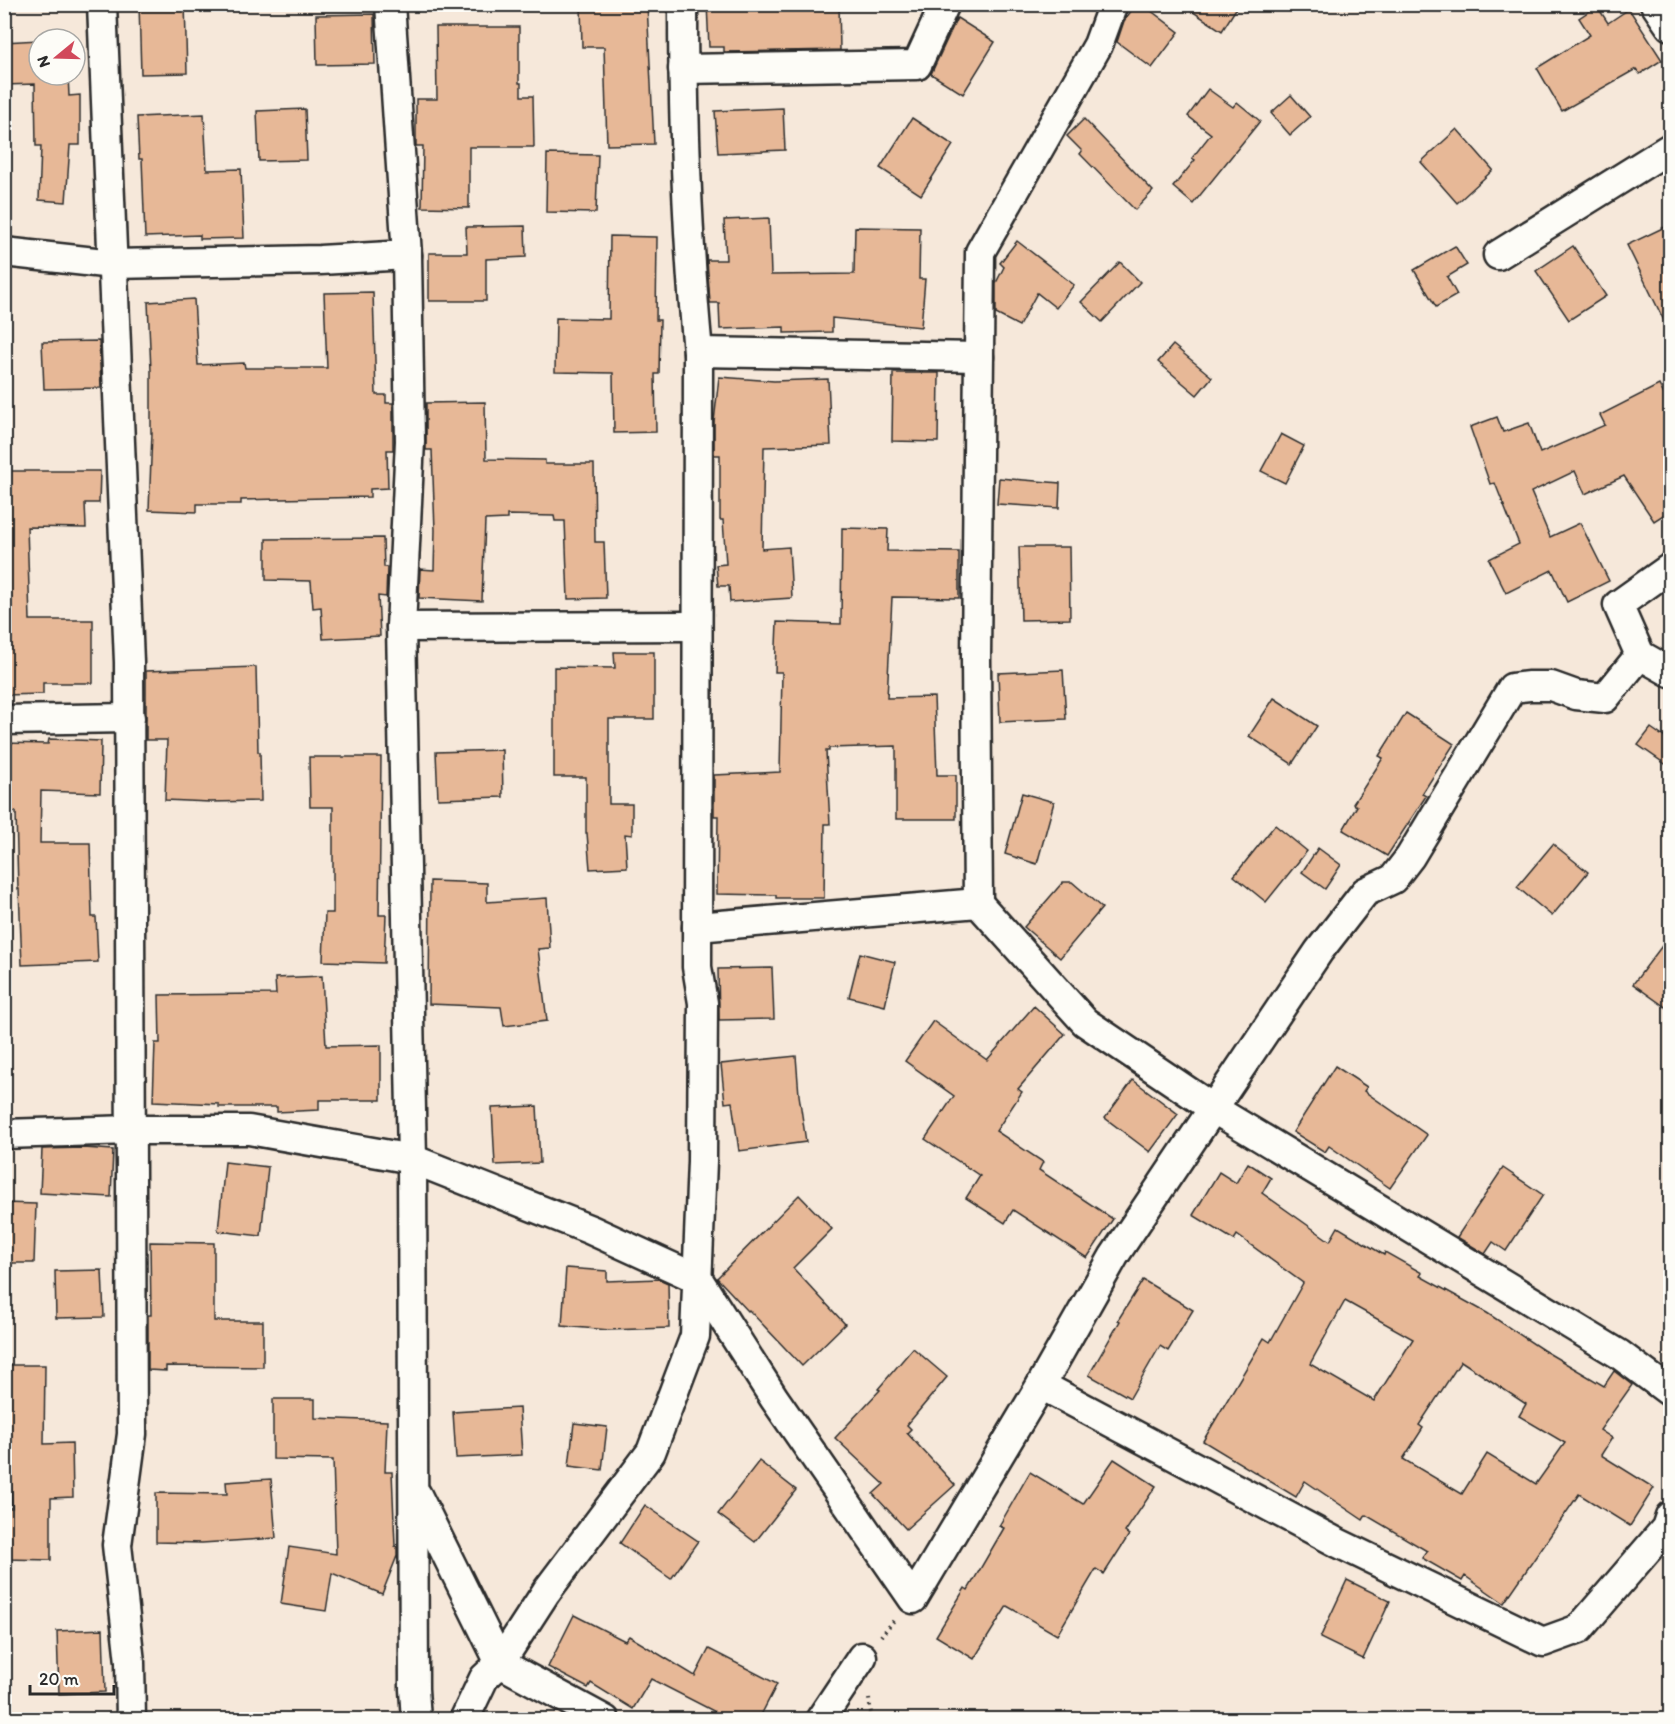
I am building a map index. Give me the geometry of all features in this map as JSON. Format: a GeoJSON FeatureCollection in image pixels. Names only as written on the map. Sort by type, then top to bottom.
{"type":"FeatureCollection","features":[{"type":"Feature","properties":{"kind":"street"},"geometry":{"type":"LineString","coordinates":[[102,4],[129,662],[132,1434],[117,1545],[130,1662],[131,1719]]}},
{"type":"Feature","properties":{"kind":"street"},"geometry":{"type":"LineString","coordinates":[[390,4],[407,255],[410,441],[400,627],[412,1159],[416,1719]]}},
{"type":"Feature","properties":{"kind":"street"},"geometry":{"type":"LineString","coordinates":[[464,1719],[484,1677],[500,1663],[546,1592],[651,1452],[695,1336],[702,1161],[703,1003],[696,967],[698,351],[692,285],[684,119],[683,4]]}},
{"type":"Feature","properties":{"kind":"street"},"geometry":{"type":"LineString","coordinates":[[683,69],[917,65],[945,4]]}},
{"type":"Feature","properties":{"kind":"street"},"geometry":{"type":"LineString","coordinates":[[1113,4],[1098,45],[980,252],[976,658],[978,903],[1085,1022],[1214,1108],[1619,1354],[1671,1392]]}},
{"type":"Feature","properties":{"kind":"street"},"geometry":{"type":"LineString","coordinates":[[1654,4],[1671,26]]}},
{"type":"Feature","properties":{"kind":"street"},"geometry":{"type":"LineString","coordinates":[[1498,255],[1671,148]]}},
{"type":"Feature","properties":{"kind":"street"},"geometry":{"type":"LineString","coordinates":[[4,252],[113,264],[320,260],[407,255]]}},
{"type":"Feature","properties":{"kind":"street"},"geometry":{"type":"LineString","coordinates":[[698,351],[979,357]]}},
{"type":"Feature","properties":{"kind":"street"},"geometry":{"type":"LineString","coordinates":[[1671,568],[1618,605],[1640,655],[1671,672]]}},
{"type":"Feature","properties":{"kind":"street"},"geometry":{"type":"LineString","coordinates":[[400,627],[697,626]]}},
{"type":"Feature","properties":{"kind":"street"},"geometry":{"type":"LineString","coordinates":[[4,1134],[131,1130],[249,1130],[412,1159],[591,1230],[698,1279],[774,1398],[913,1599],[1041,1385],[1114,1256],[1319,951],[1365,892],[1393,879],[1410,857],[1512,688],[1551,686],[1576,695],[1605,698],[1640,655]]}},
{"type":"Feature","properties":{"kind":"street"},"geometry":{"type":"LineString","coordinates":[[4,720],[129,718]]}},
{"type":"Feature","properties":{"kind":"street"},"geometry":{"type":"LineString","coordinates":[[697,927],[978,903]]}},
{"type":"Feature","properties":{"kind":"street"},"geometry":{"type":"LineString","coordinates":[[1041,1385],[1338,1543],[1543,1642],[1579,1629],[1666,1528],[1671,1516]]}},
{"type":"Feature","properties":{"kind":"street"},"geometry":{"type":"LineString","coordinates":[[414,1489],[500,1663],[605,1719]]}},
{"type":"Feature","properties":{"kind":"street"},"geometry":{"type":"LineString","coordinates":[[820,1719],[862,1657]]}},
{"type":"Feature","properties":{"kind":"building"},"geometry":{"type":"Polygon","coordinates":[[[139,4],[185,4],[187,73],[141,74],[139,4]]]}},
{"type":"Feature","properties":{"kind":"building"},"geometry":{"type":"Polygon","coordinates":[[[581,4],[647,4],[654,144],[607,145],[604,47],[582,47],[581,4]]]}},
{"type":"Feature","properties":{"kind":"building"},"geometry":{"type":"Polygon","coordinates":[[[707,4],[839,4],[840,50],[724,52],[724,47],[709,47],[707,4]]]}},
{"type":"Feature","properties":{"kind":"building"},"geometry":{"type":"Polygon","coordinates":[[[1136,4],[1142,4],[1179,32],[1152,68],[1117,42],[1124,21],[1136,4]]]}},
{"type":"Feature","properties":{"kind":"building"},"geometry":{"type":"Polygon","coordinates":[[[1181,4],[1239,4],[1222,31],[1181,4]]]}},
{"type":"Feature","properties":{"kind":"building"},"geometry":{"type":"Polygon","coordinates":[[[1597,6],[1608,23],[1629,9],[1662,60],[1640,74],[1636,69],[1562,111],[1537,68],[1590,35],[1579,18],[1597,6]]]}},
{"type":"Feature","properties":{"kind":"building"},"geometry":{"type":"Polygon","coordinates":[[[374,14],[375,64],[317,65],[316,15],[374,14]]]}},
{"type":"Feature","properties":{"kind":"building"},"geometry":{"type":"Polygon","coordinates":[[[957,18],[995,42],[963,94],[931,74],[957,18]]]}},
{"type":"Feature","properties":{"kind":"building"},"geometry":{"type":"Polygon","coordinates":[[[436,27],[519,27],[521,96],[533,96],[534,147],[469,147],[469,208],[422,207],[423,146],[416,146],[416,99],[437,99],[436,27]]]}},
{"type":"Feature","properties":{"kind":"building"},"geometry":{"type":"Polygon","coordinates":[[[27,41],[27,84],[4,85],[4,42],[27,41]]]}},
{"type":"Feature","properties":{"kind":"building"},"geometry":{"type":"Polygon","coordinates":[[[35,87],[69,87],[69,96],[80,95],[80,145],[70,145],[66,202],[39,200],[41,146],[36,146],[35,87]]]}},
{"type":"Feature","properties":{"kind":"building"},"geometry":{"type":"Polygon","coordinates":[[[1208,89],[1233,107],[1237,102],[1260,121],[1193,204],[1173,187],[1195,160],[1192,158],[1211,134],[1188,116],[1208,89]]]}},
{"type":"Feature","properties":{"kind":"building"},"geometry":{"type":"Polygon","coordinates":[[[1291,95],[1310,117],[1290,135],[1271,113],[1291,95]]]}},
{"type":"Feature","properties":{"kind":"building"},"geometry":{"type":"Polygon","coordinates":[[[783,108],[785,150],[718,153],[715,111],[783,108]]]}},
{"type":"Feature","properties":{"kind":"building"},"geometry":{"type":"Polygon","coordinates":[[[305,109],[307,160],[259,161],[257,111],[305,109]]]}},
{"type":"Feature","properties":{"kind":"building"},"geometry":{"type":"Polygon","coordinates":[[[204,114],[207,170],[241,169],[244,238],[200,239],[200,235],[145,237],[142,159],[139,159],[137,117],[204,114]]]}},
{"type":"Feature","properties":{"kind":"building"},"geometry":{"type":"Polygon","coordinates":[[[912,118],[953,145],[921,195],[880,168],[912,118]]]}},
{"type":"Feature","properties":{"kind":"building"},"geometry":{"type":"Polygon","coordinates":[[[1084,119],[1153,191],[1135,210],[1080,154],[1082,151],[1067,136],[1084,119]]]}},
{"type":"Feature","properties":{"kind":"building"},"geometry":{"type":"Polygon","coordinates":[[[1457,129],[1493,170],[1457,203],[1421,162],[1457,129]]]}},
{"type":"Feature","properties":{"kind":"building"},"geometry":{"type":"Polygon","coordinates":[[[547,154],[598,155],[596,213],[546,212],[547,154]]]}},
{"type":"Feature","properties":{"kind":"building"},"geometry":{"type":"Polygon","coordinates":[[[769,218],[771,275],[854,274],[855,227],[920,228],[919,279],[925,279],[921,327],[832,318],[832,332],[784,333],[784,327],[720,329],[719,303],[710,303],[707,260],[726,260],[724,220],[769,218]]]}},
{"type":"Feature","properties":{"kind":"building"},"geometry":{"type":"Polygon","coordinates":[[[1671,224],[1671,335],[1627,245],[1671,224]]]}},
{"type":"Feature","properties":{"kind":"building"},"geometry":{"type":"Polygon","coordinates":[[[525,226],[526,257],[486,259],[486,301],[429,301],[429,253],[467,253],[466,227],[525,226]]]}},
{"type":"Feature","properties":{"kind":"building"},"geometry":{"type":"Polygon","coordinates":[[[610,236],[657,237],[656,320],[660,320],[659,374],[655,374],[656,432],[614,433],[613,373],[555,372],[556,318],[609,319],[610,236]]]}},
{"type":"Feature","properties":{"kind":"building"},"geometry":{"type":"Polygon","coordinates":[[[1017,241],[1074,285],[1056,308],[1037,293],[1019,326],[996,314],[996,283],[1004,267],[1000,263],[1017,241]]]}},
{"type":"Feature","properties":{"kind":"building"},"geometry":{"type":"Polygon","coordinates":[[[1455,246],[1467,265],[1447,277],[1457,295],[1436,307],[1414,270],[1455,246]]]}},
{"type":"Feature","properties":{"kind":"building"},"geometry":{"type":"Polygon","coordinates":[[[1573,246],[1606,296],[1569,320],[1536,271],[1573,246]]]}},
{"type":"Feature","properties":{"kind":"building"},"geometry":{"type":"Polygon","coordinates":[[[1120,262],[1140,282],[1102,322],[1081,302],[1120,262]]]}},
{"type":"Feature","properties":{"kind":"building"},"geometry":{"type":"Polygon","coordinates":[[[373,292],[376,395],[386,395],[386,403],[393,403],[393,450],[387,450],[388,488],[370,489],[370,497],[241,500],[241,504],[197,504],[197,512],[149,510],[152,433],[148,302],[194,299],[198,365],[244,363],[245,368],[327,368],[324,293],[373,292]]]}},
{"type":"Feature","properties":{"kind":"building"},"geometry":{"type":"Polygon","coordinates":[[[99,341],[101,388],[44,389],[42,342],[99,341]]]}},
{"type":"Feature","properties":{"kind":"building"},"geometry":{"type":"Polygon","coordinates":[[[1173,345],[1212,377],[1197,395],[1158,362],[1173,345]]]}},
{"type":"Feature","properties":{"kind":"building"},"geometry":{"type":"Polygon","coordinates":[[[893,373],[939,373],[938,442],[892,441],[893,373]]]}},
{"type":"Feature","properties":{"kind":"building"},"geometry":{"type":"Polygon","coordinates":[[[719,377],[774,381],[828,379],[831,445],[764,447],[762,549],[789,547],[792,598],[730,602],[729,586],[718,586],[716,565],[726,564],[723,520],[720,520],[720,455],[714,455],[714,422],[719,377]]]}},
{"type":"Feature","properties":{"kind":"building"},"geometry":{"type":"Polygon","coordinates":[[[1659,385],[1671,408],[1671,510],[1654,521],[1624,476],[1585,494],[1575,471],[1531,492],[1550,537],[1580,523],[1609,581],[1567,602],[1552,570],[1506,593],[1489,559],[1519,544],[1495,483],[1490,484],[1470,427],[1497,417],[1503,432],[1529,423],[1540,453],[1605,425],[1600,415],[1659,385]]]}},
{"type":"Feature","properties":{"kind":"building"},"geometry":{"type":"Polygon","coordinates":[[[485,402],[486,459],[545,460],[545,464],[594,464],[595,542],[604,542],[606,598],[568,599],[565,521],[555,521],[554,516],[507,515],[507,519],[485,520],[482,601],[419,598],[420,569],[434,570],[432,450],[426,450],[426,403],[485,402]]]}},
{"type":"Feature","properties":{"kind":"building"},"geometry":{"type":"Polygon","coordinates":[[[1281,434],[1304,446],[1285,483],[1261,471],[1281,434]]]}},
{"type":"Feature","properties":{"kind":"building"},"geometry":{"type":"Polygon","coordinates":[[[4,471],[100,471],[99,503],[85,503],[86,528],[27,527],[30,620],[93,620],[93,683],[43,683],[43,694],[4,695],[4,471]]]}},
{"type":"Feature","properties":{"kind":"building"},"geometry":{"type":"Polygon","coordinates":[[[999,478],[1060,483],[1059,508],[997,504],[999,478]]]}},
{"type":"Feature","properties":{"kind":"building"},"geometry":{"type":"Polygon","coordinates":[[[842,528],[888,529],[887,551],[959,552],[959,598],[892,597],[887,698],[934,697],[937,775],[956,775],[956,819],[896,819],[896,746],[829,748],[829,751],[826,751],[830,824],[825,824],[824,898],[717,894],[718,816],[714,816],[714,775],[780,772],[782,672],[775,672],[777,622],[841,624],[842,528]]]}},
{"type":"Feature","properties":{"kind":"building"},"geometry":{"type":"Polygon","coordinates":[[[383,538],[384,567],[387,567],[386,597],[378,596],[380,636],[323,639],[321,607],[313,608],[311,581],[266,580],[266,539],[383,538]]]}},
{"type":"Feature","properties":{"kind":"building"},"geometry":{"type":"Polygon","coordinates":[[[1019,547],[1069,547],[1070,619],[1021,620],[1019,547]]]}},
{"type":"Feature","properties":{"kind":"building"},"geometry":{"type":"Polygon","coordinates":[[[614,652],[654,652],[654,719],[609,719],[609,804],[632,804],[632,835],[625,834],[627,867],[590,869],[586,833],[586,777],[554,777],[554,667],[615,668],[614,652]]]}},
{"type":"Feature","properties":{"kind":"building"},"geometry":{"type":"Polygon","coordinates":[[[256,667],[261,801],[165,800],[167,740],[146,740],[146,671],[256,667]]]}},
{"type":"Feature","properties":{"kind":"building"},"geometry":{"type":"Polygon","coordinates":[[[1063,670],[1066,719],[1000,722],[998,673],[1063,670]]]}},
{"type":"Feature","properties":{"kind":"building"},"geometry":{"type":"Polygon","coordinates":[[[1274,698],[1317,726],[1292,764],[1249,736],[1274,698]]]}},
{"type":"Feature","properties":{"kind":"building"},"geometry":{"type":"Polygon","coordinates":[[[1406,713],[1454,744],[1422,794],[1426,796],[1387,856],[1343,830],[1357,806],[1353,804],[1383,758],[1379,756],[1406,713]]]}},
{"type":"Feature","properties":{"kind":"building"},"geometry":{"type":"Polygon","coordinates":[[[1651,728],[1671,742],[1671,768],[1638,745],[1651,728]]]}},
{"type":"Feature","properties":{"kind":"building"},"geometry":{"type":"Polygon","coordinates":[[[49,739],[101,741],[100,793],[41,791],[40,843],[90,843],[92,917],[96,917],[98,962],[22,965],[16,812],[4,811],[4,743],[48,744],[49,739]]]}},
{"type":"Feature","properties":{"kind":"building"},"geometry":{"type":"Polygon","coordinates":[[[502,750],[503,797],[438,799],[436,752],[502,750]]]}},
{"type":"Feature","properties":{"kind":"building"},"geometry":{"type":"Polygon","coordinates":[[[309,757],[381,757],[379,915],[386,915],[384,963],[323,961],[325,913],[333,913],[333,807],[310,807],[309,757]]]}},
{"type":"Feature","properties":{"kind":"building"},"geometry":{"type":"Polygon","coordinates":[[[1022,793],[1054,802],[1037,864],[1005,854],[1022,793]]]}},
{"type":"Feature","properties":{"kind":"building"},"geometry":{"type":"Polygon","coordinates":[[[1275,825],[1307,851],[1266,902],[1234,876],[1275,825]]]}},
{"type":"Feature","properties":{"kind":"building"},"geometry":{"type":"Polygon","coordinates":[[[1553,844],[1588,872],[1552,916],[1517,887],[1553,844]]]}},
{"type":"Feature","properties":{"kind":"building"},"geometry":{"type":"Polygon","coordinates":[[[1318,848],[1341,865],[1325,889],[1302,872],[1318,848]]]}},
{"type":"Feature","properties":{"kind":"building"},"geometry":{"type":"Polygon","coordinates":[[[430,881],[487,883],[487,902],[547,898],[550,948],[538,949],[547,1021],[504,1026],[501,1007],[429,1004],[430,881]]]}},
{"type":"Feature","properties":{"kind":"building"},"geometry":{"type":"Polygon","coordinates":[[[1063,882],[1072,882],[1102,908],[1060,958],[1024,927],[1063,882]]]}},
{"type":"Feature","properties":{"kind":"building"},"geometry":{"type":"Polygon","coordinates":[[[1671,934],[1671,1011],[1633,984],[1671,934]]]}},
{"type":"Feature","properties":{"kind":"building"},"geometry":{"type":"Polygon","coordinates":[[[860,953],[895,962],[885,1006],[849,997],[860,953]]]}},
{"type":"Feature","properties":{"kind":"building"},"geometry":{"type":"Polygon","coordinates":[[[772,968],[774,1019],[719,1020],[718,969],[772,968]]]}},
{"type":"Feature","properties":{"kind":"building"},"geometry":{"type":"Polygon","coordinates":[[[322,976],[326,1046],[381,1045],[381,1100],[319,1100],[319,1110],[277,1112],[277,1107],[219,1107],[219,1104],[153,1101],[155,1043],[160,1043],[159,995],[276,994],[275,978],[322,976]]]}},
{"type":"Feature","properties":{"kind":"building"},"geometry":{"type":"Polygon","coordinates":[[[1034,1006],[1065,1034],[1018,1089],[1022,1092],[996,1131],[1043,1162],[1039,1170],[1113,1219],[1087,1258],[1013,1210],[1005,1223],[966,1198],[980,1176],[925,1139],[954,1096],[905,1061],[933,1021],[987,1060],[1034,1006]]]}},
{"type":"Feature","properties":{"kind":"building"},"geometry":{"type":"Polygon","coordinates":[[[796,1056],[806,1142],[739,1151],[732,1102],[725,1103],[721,1064],[796,1056]]]}},
{"type":"Feature","properties":{"kind":"building"},"geometry":{"type":"Polygon","coordinates":[[[1335,1066],[1367,1087],[1364,1091],[1427,1135],[1390,1188],[1329,1146],[1325,1152],[1293,1132],[1335,1066]]]}},
{"type":"Feature","properties":{"kind":"building"},"geometry":{"type":"Polygon","coordinates":[[[1133,1080],[1178,1114],[1150,1152],[1105,1118],[1133,1080]]]}},
{"type":"Feature","properties":{"kind":"building"},"geometry":{"type":"Polygon","coordinates":[[[537,1106],[540,1163],[495,1165],[492,1108],[537,1106]]]}},
{"type":"Feature","properties":{"kind":"building"},"geometry":{"type":"Polygon","coordinates":[[[42,1149],[113,1150],[111,1197],[40,1193],[42,1149]]]}},
{"type":"Feature","properties":{"kind":"building"},"geometry":{"type":"Polygon","coordinates":[[[225,1162],[268,1167],[261,1236],[218,1231],[225,1162]]]}},
{"type":"Feature","properties":{"kind":"building"},"geometry":{"type":"Polygon","coordinates":[[[1248,1163],[1271,1178],[1262,1193],[1330,1241],[1338,1227],[1384,1255],[1385,1252],[1422,1273],[1420,1276],[1487,1313],[1604,1386],[1614,1371],[1632,1385],[1600,1430],[1612,1438],[1601,1455],[1654,1488],[1630,1526],[1579,1494],[1504,1603],[1465,1576],[1462,1581],[1422,1558],[1427,1551],[1366,1515],[1363,1520],[1305,1481],[1296,1497],[1203,1441],[1264,1338],[1270,1342],[1303,1283],[1237,1235],[1234,1240],[1193,1215],[1219,1172],[1236,1183],[1248,1163]],[[1345,1301],[1310,1364],[1374,1401],[1413,1339],[1345,1301]],[[1461,1361],[1419,1425],[1423,1428],[1403,1459],[1462,1494],[1487,1454],[1536,1484],[1565,1443],[1519,1416],[1526,1404],[1461,1361]]]}},
{"type":"Feature","properties":{"kind":"building"},"geometry":{"type":"Polygon","coordinates":[[[1503,1168],[1543,1195],[1506,1251],[1493,1242],[1485,1254],[1457,1237],[1503,1168]]]}},
{"type":"Feature","properties":{"kind":"building"},"geometry":{"type":"Polygon","coordinates":[[[799,1195],[832,1229],[793,1268],[845,1324],[802,1366],[717,1278],[799,1195]]]}},
{"type":"Feature","properties":{"kind":"building"},"geometry":{"type":"Polygon","coordinates":[[[4,1203],[36,1204],[34,1263],[4,1263],[4,1203]]]}},
{"type":"Feature","properties":{"kind":"building"},"geometry":{"type":"Polygon","coordinates":[[[150,1242],[214,1243],[214,1321],[263,1321],[263,1367],[166,1366],[166,1371],[148,1370],[148,1315],[151,1315],[150,1242]]]}},
{"type":"Feature","properties":{"kind":"building"},"geometry":{"type":"Polygon","coordinates":[[[566,1268],[607,1271],[607,1281],[659,1279],[668,1283],[669,1328],[609,1330],[562,1326],[566,1268]]]}},
{"type":"Feature","properties":{"kind":"building"},"geometry":{"type":"Polygon","coordinates":[[[102,1270],[104,1317],[56,1318],[55,1271],[102,1270]]]}},
{"type":"Feature","properties":{"kind":"building"},"geometry":{"type":"Polygon","coordinates":[[[1143,1280],[1193,1310],[1168,1351],[1160,1346],[1130,1398],[1089,1375],[1120,1321],[1118,1320],[1143,1280]]]}},
{"type":"Feature","properties":{"kind":"building"},"geometry":{"type":"Polygon","coordinates":[[[913,1348],[947,1377],[907,1425],[911,1429],[907,1433],[955,1485],[906,1529],[873,1494],[884,1484],[835,1438],[880,1390],[878,1389],[913,1348]]]}},
{"type":"Feature","properties":{"kind":"building"},"geometry":{"type":"Polygon","coordinates":[[[4,1365],[45,1365],[44,1444],[72,1443],[73,1497],[51,1498],[51,1560],[6,1559],[7,1508],[12,1508],[9,1423],[4,1423],[4,1365]]]}},
{"type":"Feature","properties":{"kind":"building"},"geometry":{"type":"Polygon","coordinates":[[[273,1399],[315,1399],[315,1418],[387,1421],[385,1472],[392,1472],[397,1556],[382,1594],[332,1573],[326,1611],[281,1604],[289,1547],[336,1554],[333,1460],[273,1459],[273,1399]]]}},
{"type":"Feature","properties":{"kind":"building"},"geometry":{"type":"Polygon","coordinates":[[[519,1408],[522,1455],[456,1458],[453,1412],[519,1408]]]}},
{"type":"Feature","properties":{"kind":"building"},"geometry":{"type":"Polygon","coordinates":[[[574,1423],[607,1427],[602,1470],[569,1466],[574,1423]]]}},
{"type":"Feature","properties":{"kind":"building"},"geometry":{"type":"Polygon","coordinates":[[[1114,1459],[1156,1486],[1125,1532],[1129,1535],[1104,1574],[1096,1569],[1057,1635],[1007,1606],[974,1659],[936,1636],[965,1588],[968,1590],[1004,1528],[999,1526],[1030,1472],[1083,1504],[1114,1459]]]}},
{"type":"Feature","properties":{"kind":"building"},"geometry":{"type":"Polygon","coordinates":[[[759,1461],[796,1490],[755,1542],[718,1514],[759,1461]]]}},
{"type":"Feature","properties":{"kind":"building"},"geometry":{"type":"Polygon","coordinates":[[[271,1479],[276,1538],[202,1543],[156,1542],[156,1493],[227,1494],[226,1482],[271,1479]]]}},
{"type":"Feature","properties":{"kind":"building"},"geometry":{"type":"Polygon","coordinates":[[[645,1505],[698,1541],[671,1579],[620,1543],[645,1505]]]}},
{"type":"Feature","properties":{"kind":"building"},"geometry":{"type":"Polygon","coordinates":[[[1347,1580],[1390,1601],[1363,1659],[1320,1638],[1347,1580]]]}},
{"type":"Feature","properties":{"kind":"building"},"geometry":{"type":"Polygon","coordinates":[[[574,1615],[625,1641],[629,1636],[695,1676],[709,1649],[777,1684],[759,1719],[729,1719],[651,1679],[633,1709],[591,1683],[588,1688],[548,1667],[574,1615]]]}},
{"type":"Feature","properties":{"kind":"building"},"geometry":{"type":"Polygon","coordinates":[[[103,1629],[105,1692],[59,1694],[57,1631],[103,1629]]]}}]}
